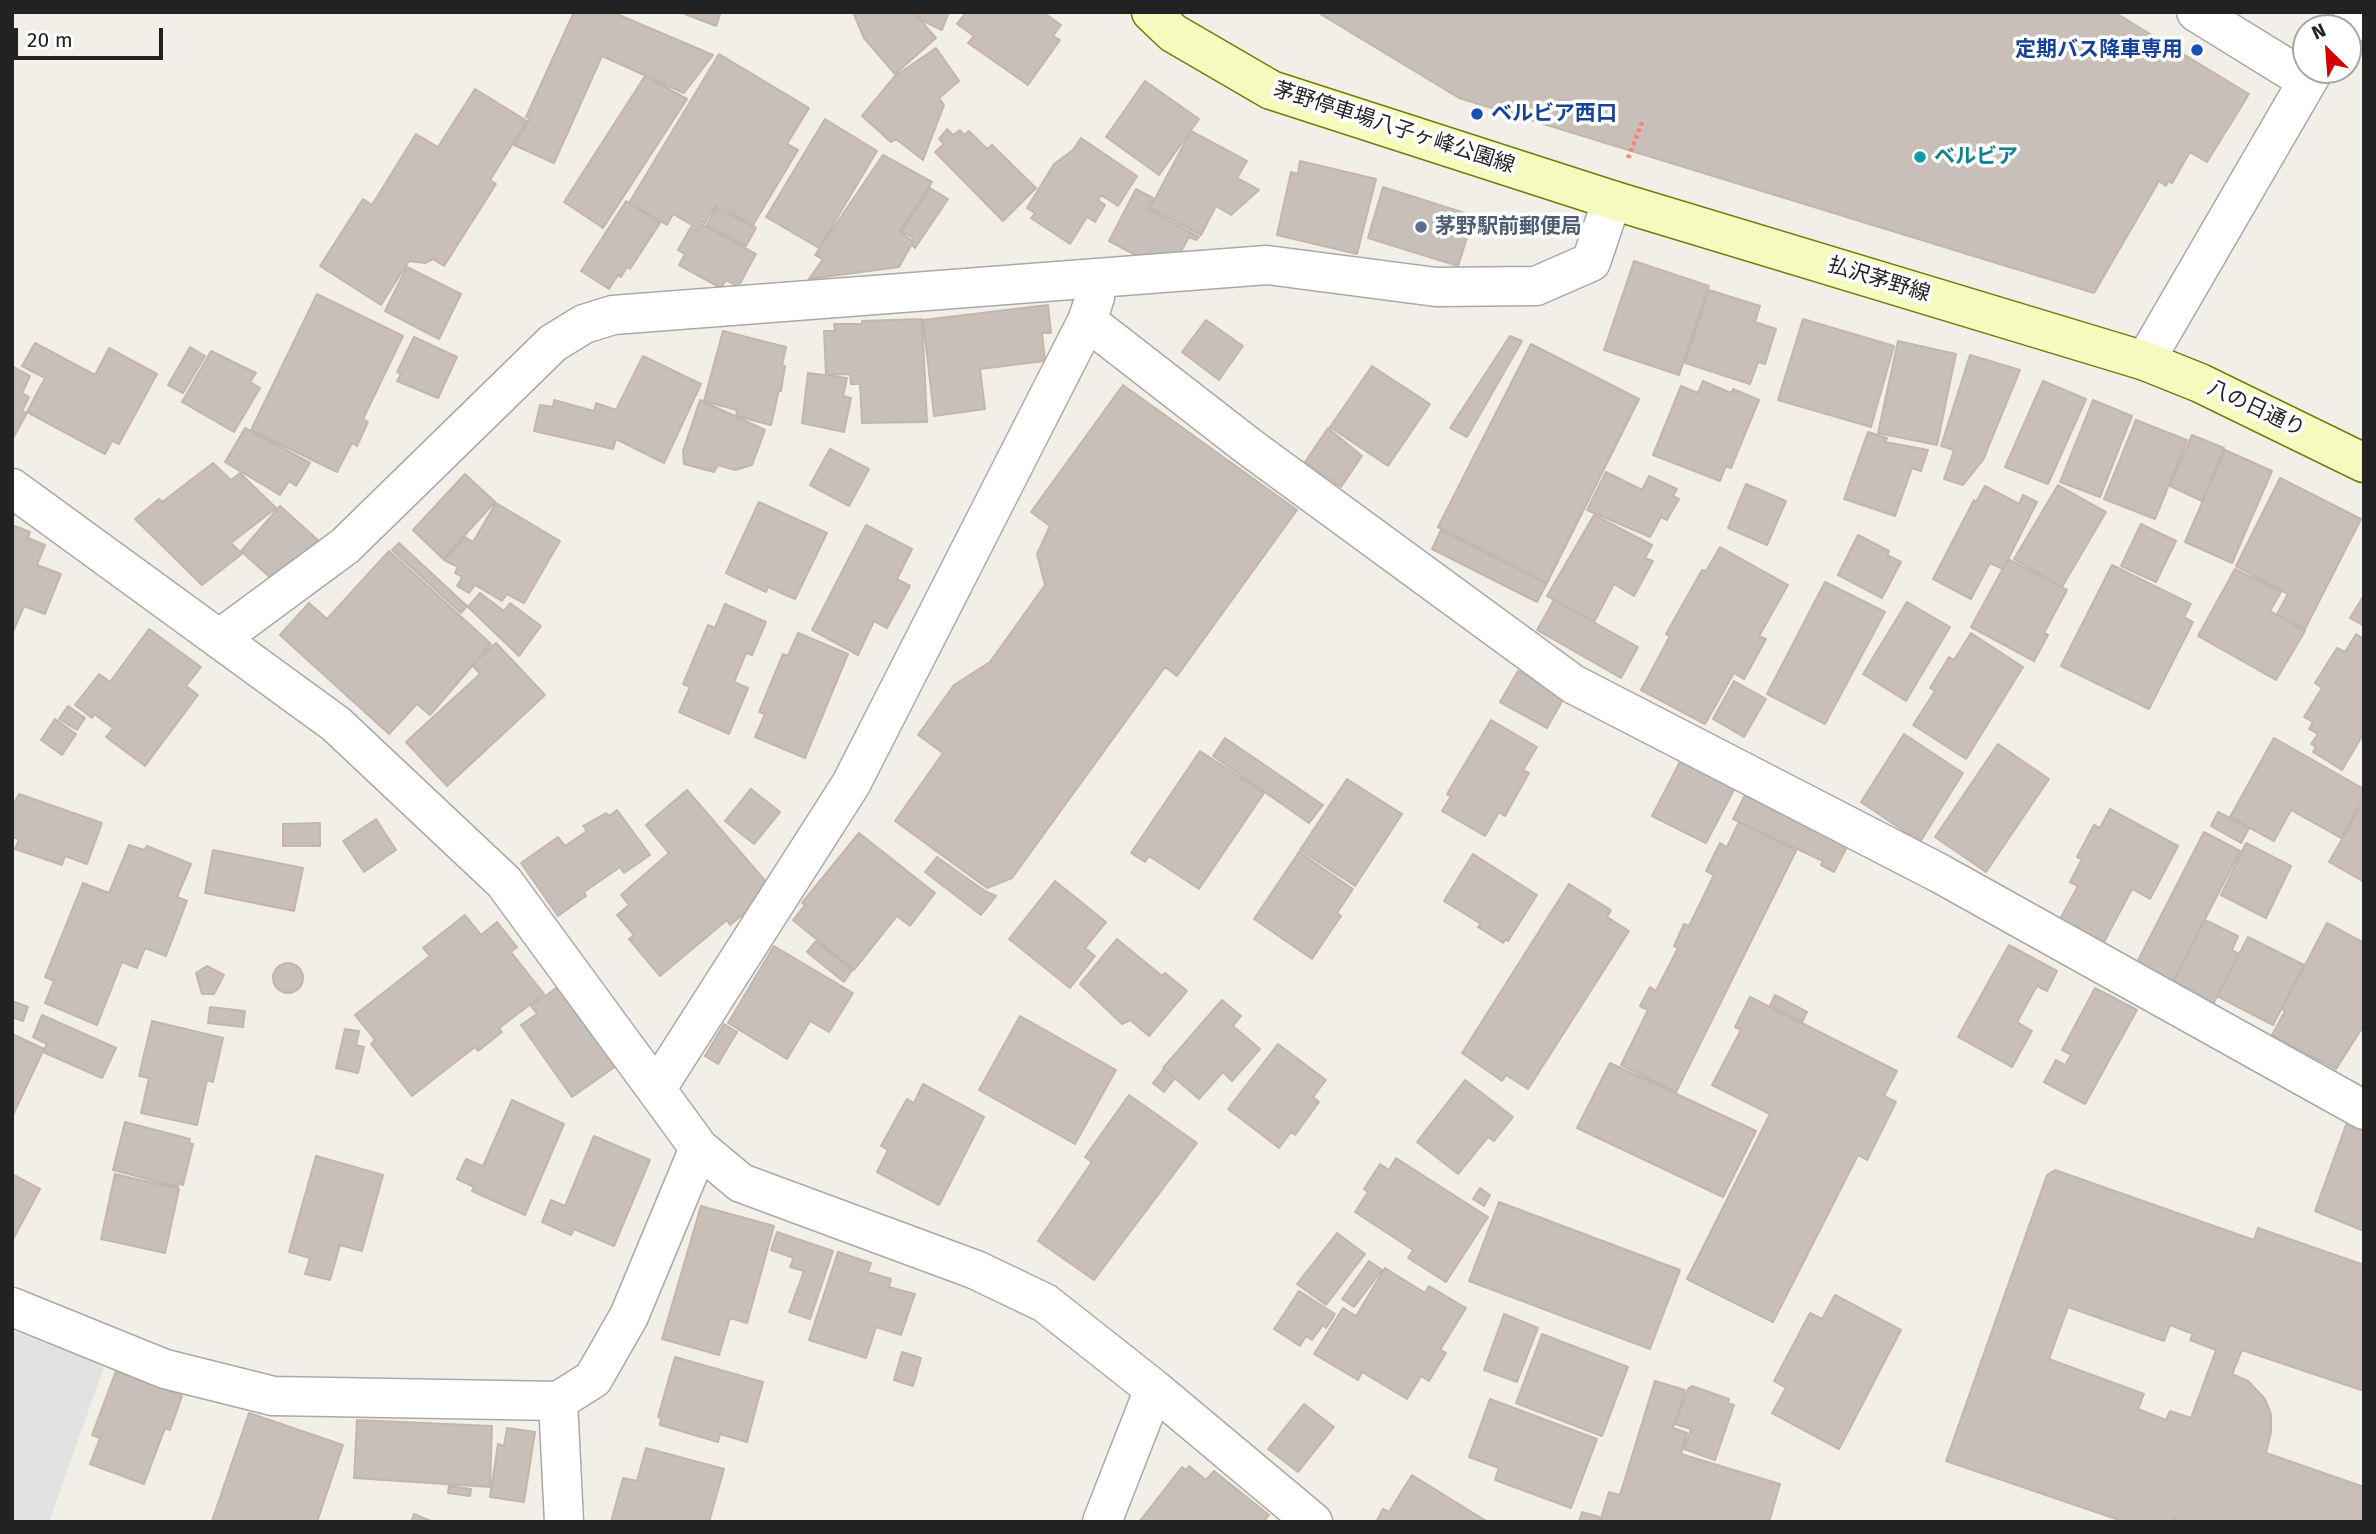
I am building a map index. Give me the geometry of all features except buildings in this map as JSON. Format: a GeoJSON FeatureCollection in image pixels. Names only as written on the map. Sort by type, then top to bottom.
{"type":"FeatureCollection","features":[{"type":"Feature","properties":{"kind":"main road","name":"茅野停車場八子ヶ峰公園線"},"geometry":{"type":"LineString","coordinates":[[1151,12],[1173,33],[1271,90],[1612,200]]}},
{"type":"Feature","properties":{"kind":"main road","name":"払沢茅野線"},"geometry":{"type":"LineString","coordinates":[[1612,200],[2145,361]]}},
{"type":"Feature","properties":{"kind":"main road","name":"八の日通り"},"geometry":{"type":"LineString","coordinates":[[2145,361],[2200,383],[2364,463]]}},
{"type":"Feature","properties":{"kind":"street"},"geometry":{"type":"LineString","coordinates":[[2196,12],[2292,65]]}},
{"type":"Feature","properties":{"kind":"street"},"geometry":{"type":"LineString","coordinates":[[2145,361],[2305,84]]}},
{"type":"Feature","properties":{"kind":"street"},"geometry":{"type":"LineString","coordinates":[[219,639],[345,546],[553,343],[584,324],[613,315],[1102,275],[1267,265],[1436,287],[1536,286],[1591,262],[1612,200]]}},
{"type":"Feature","properties":{"kind":"street"},"geometry":{"type":"LineString","coordinates":[[657,1088],[851,784],[1087,321],[1102,275]]}},
{"type":"Feature","properties":{"kind":"street"},"geometry":{"type":"LineString","coordinates":[[1087,321],[1248,446],[1573,684],[1939,873],[2364,1110]]}},
{"type":"Feature","properties":{"kind":"street"},"geometry":{"type":"LineString","coordinates":[[12,488],[336,724],[504,882],[699,1147],[741,1183],[976,1270],[1045,1303],[1154,1389],[1313,1522]]}},
{"type":"Feature","properties":{"kind":"street"},"geometry":{"type":"LineString","coordinates":[[12,1307],[165,1369],[273,1396],[558,1401],[593,1379],[629,1316],[699,1147]]}},
{"type":"Feature","properties":{"kind":"street"},"geometry":{"type":"LineString","coordinates":[[1102,1522],[1154,1389]]}},
{"type":"Feature","properties":{"kind":"street"},"geometry":{"type":"LineString","coordinates":[[558,1401],[564,1522]]}},
{"type":"Feature","properties":{"kind":"path"},"geometry":{"type":"LineString","coordinates":[[1632,150],[1643,120]]}},
{"type":"Feature","properties":{"kind":"shaded area"},"geometry":{"type":"Polygon","coordinates":[[[12,1331],[105,1364],[49,1522],[12,1522],[12,1331]]]}},
{"type":"Feature","properties":{"kind":"place","name":"定期バス降車専用"},"geometry":{"type":"Point","coordinates":[2197,50]}},
{"type":"Feature","properties":{"kind":"place","name":"ベルビア西口"},"geometry":{"type":"Point","coordinates":[1477,114]}},
{"type":"Feature","properties":{"kind":"place","name":"ベルビア"},"geometry":{"type":"Point","coordinates":[1920,157]}},
{"type":"Feature","properties":{"kind":"place","name":"茅野駅前郵便局"},"geometry":{"type":"Point","coordinates":[1421,227]}}]}
